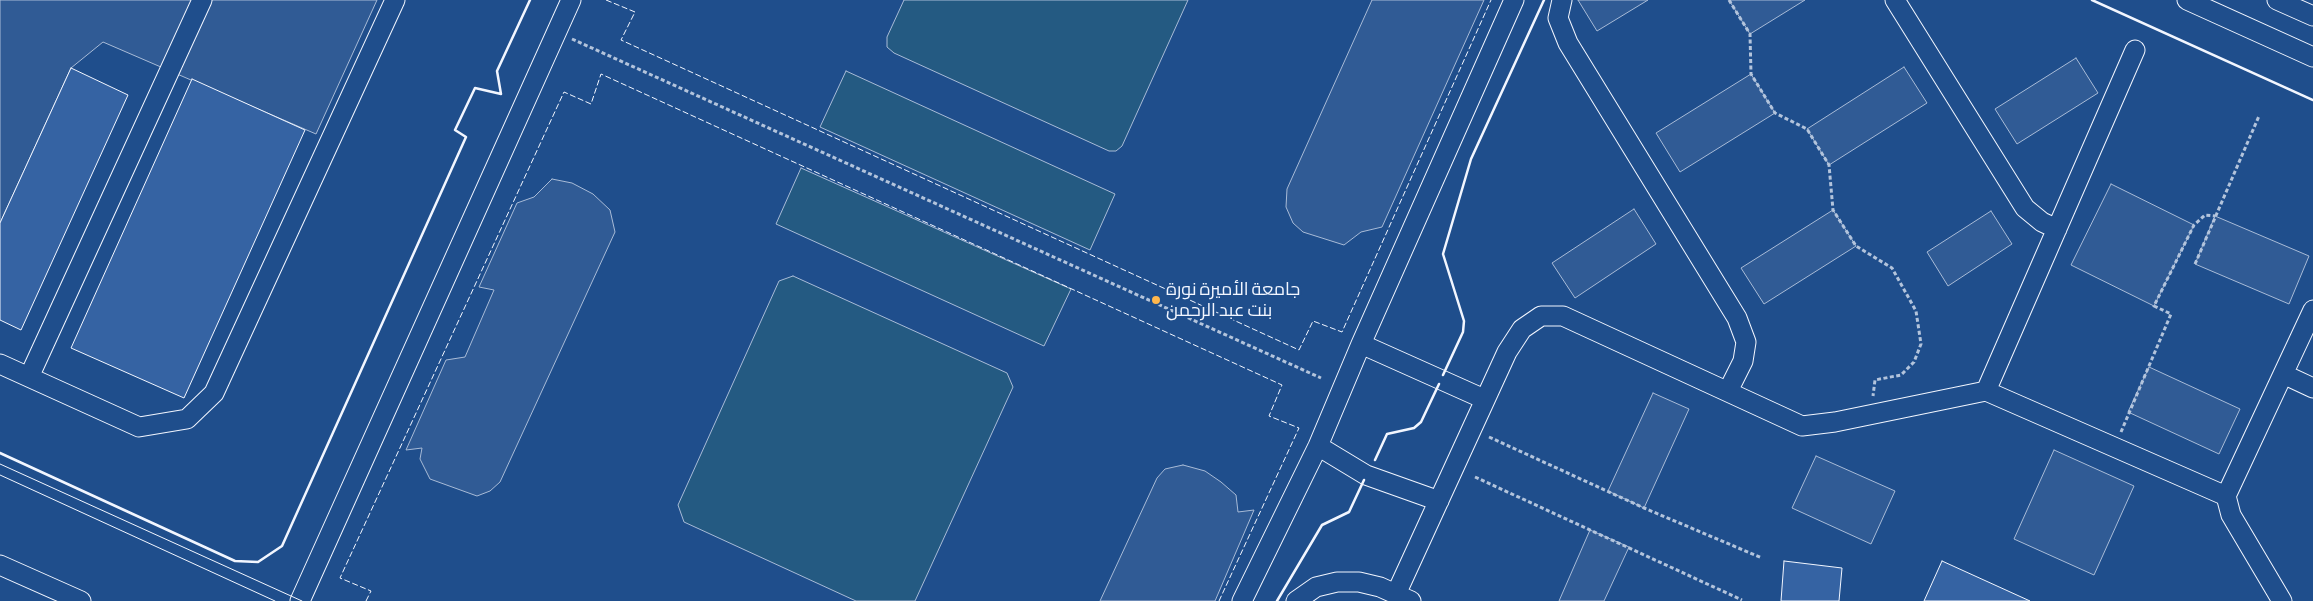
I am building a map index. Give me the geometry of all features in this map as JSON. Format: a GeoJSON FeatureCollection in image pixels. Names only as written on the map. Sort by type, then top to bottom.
{"type":"FeatureCollection","features":[{"type":"Feature","properties":{"kind":"street"},"geometry":{"type":"LineString","coordinates":[[29,377],[202,0]]}},
{"type":"Feature","properties":{"kind":"street"},"geometry":{"type":"LineString","coordinates":[[0,364],[139,427],[187,419],[214,392],[395,0]]}},
{"type":"Feature","properties":{"kind":"street"},"geometry":{"type":"LineString","coordinates":[[300,601],[571,0]]}},
{"type":"Feature","properties":{"kind":"street"},"geometry":{"type":"LineString","coordinates":[[1242,601],[1318,446],[1361,344],[1514,0]]}},
{"type":"Feature","properties":{"kind":"street"},"geometry":{"type":"LineString","coordinates":[[1562,0],[1558,18],[1568,43],[1737,318],[1746,342],[1743,361],[1728,391]]}},
{"type":"Feature","properties":{"kind":"street"},"geometry":{"type":"LineString","coordinates":[[1895,0],[2025,208],[2042,222],[2057,229]]}},
{"type":"Feature","properties":{"kind":"street"},"geometry":{"type":"LineString","coordinates":[[2187,0],[2313,57]]}},
{"type":"Feature","properties":{"kind":"street"},"geometry":{"type":"LineString","coordinates":[[2277,0],[2313,16]]}},
{"type":"Feature","properties":{"kind":"street"},"geometry":{"type":"LineString","coordinates":[[1986,390],[2135,50]]}},
{"type":"Feature","properties":{"kind":"street"},"geometry":{"type":"LineString","coordinates":[[2282,601],[2231,515],[2226,496],[2313,310]]}},
{"type":"Feature","properties":{"kind":"street"},"geometry":{"type":"LineString","coordinates":[[1296,601],[1316,587],[1337,582],[1359,582],[1404,597],[1439,501],[1484,399],[1507,352],[1522,329],[1541,316],[1563,316],[1802,426],[1835,422],[1986,390],[2226,496]]}},
{"type":"Feature","properties":{"kind":"street"},"geometry":{"type":"LineString","coordinates":[[1361,344],[1484,399]]}},
{"type":"Feature","properties":{"kind":"street"},"geometry":{"type":"LineString","coordinates":[[2283,374],[2313,388]]}},
{"type":"Feature","properties":{"kind":"street"},"geometry":{"type":"LineString","coordinates":[[1318,446],[1372,466],[1439,501]]}},
{"type":"Feature","properties":{"kind":"street"},"geometry":{"type":"LineString","coordinates":[[0,565],[81,601]]}},
{"type":"Feature","properties":{"kind":"path"},"geometry":{"type":"LineString","coordinates":[[1729,0],[1750,34],[1751,74],[1775,112],[1807,129],[1829,165],[1833,210],[1856,246],[1892,268],[1916,311],[1921,344],[1914,362],[1901,375],[1875,380],[1873,396]]}},
{"type":"Feature","properties":{"kind":"path"},"geometry":{"type":"LineString","coordinates":[[556,32],[1321,378]]}},
{"type":"Feature","properties":{"kind":"path"},"geometry":{"type":"LineString","coordinates":[[2195,264],[2259,116]]}},
{"type":"Feature","properties":{"kind":"path"},"geometry":{"type":"LineString","coordinates":[[2120,435],[2171,314],[2154,306],[2194,225],[2205,215],[2216,216]]}},
{"type":"Feature","properties":{"kind":"path"},"geometry":{"type":"LineString","coordinates":[[1489,437],[1635,504],[1762,558]]}},
{"type":"Feature","properties":{"kind":"path"},"geometry":{"type":"LineString","coordinates":[[1474,478],[1742,600]]}},
{"type":"Feature","properties":{"kind":"shaded area"},"geometry":{"type":"Polygon","coordinates":[[[0,0],[377,0],[316,134],[103,42],[71,68],[0,223],[0,0]]]}},
{"type":"Feature","properties":{"kind":"shaded area"},"geometry":{"type":"Polygon","coordinates":[[[904,0],[1188,0],[1122,146],[1116,151],[1109,151],[894,53],[887,47],[887,37],[904,0]]]}},
{"type":"Feature","properties":{"kind":"shaded area"},"geometry":{"type":"Polygon","coordinates":[[[1372,0],[1484,0],[1382,227],[1361,232],[1344,245],[1303,232],[1293,223],[1286,207],[1287,189],[1372,0]]]}},
{"type":"Feature","properties":{"kind":"shaded area"},"geometry":{"type":"Polygon","coordinates":[[[1578,0],[1648,0],[1597,31],[1578,0]]]}},
{"type":"Feature","properties":{"kind":"shaded area"},"geometry":{"type":"Polygon","coordinates":[[[1729,0],[1805,0],[1750,34],[1729,0]]]}},
{"type":"Feature","properties":{"kind":"shaded area"},"geometry":{"type":"Polygon","coordinates":[[[2076,58],[2098,93],[2017,144],[1995,109],[2076,58]]]}},
{"type":"Feature","properties":{"kind":"shaded area"},"geometry":{"type":"Polygon","coordinates":[[[1904,67],[1927,103],[1829,165],[1807,129],[1904,67]]]}},
{"type":"Feature","properties":{"kind":"shaded area"},"geometry":{"type":"Polygon","coordinates":[[[846,71],[1115,194],[1090,250],[820,127],[846,71]]]}},
{"type":"Feature","properties":{"kind":"shaded area"},"geometry":{"type":"Polygon","coordinates":[[[1751,74],[1775,113],[1680,172],[1656,133],[1751,74]]]}},
{"type":"Feature","properties":{"kind":"shaded area"},"geometry":{"type":"Polygon","coordinates":[[[801,168],[1071,289],[1044,346],[776,224],[801,168]]]}},
{"type":"Feature","properties":{"kind":"shaded area"},"geometry":{"type":"Polygon","coordinates":[[[552,179],[572,183],[593,194],[610,210],[615,232],[500,482],[490,491],[477,496],[430,479],[420,459],[422,448],[406,450],[446,360],[465,357],[494,290],[479,287],[517,203],[534,197],[552,179]]]}},
{"type":"Feature","properties":{"kind":"shaded area"},"geometry":{"type":"Polygon","coordinates":[[[2111,184],[2194,225],[2154,306],[2071,265],[2111,184]]]}},
{"type":"Feature","properties":{"kind":"shaded area"},"geometry":{"type":"Polygon","coordinates":[[[1634,209],[1656,244],[1575,298],[1552,263],[1634,209]]]}},
{"type":"Feature","properties":{"kind":"shaded area"},"geometry":{"type":"Polygon","coordinates":[[[1833,210],[1856,246],[1764,304],[1741,268],[1833,210]]]}},
{"type":"Feature","properties":{"kind":"shaded area"},"geometry":{"type":"Polygon","coordinates":[[[1991,211],[2012,244],[1948,286],[1927,252],[1991,211]]]}},
{"type":"Feature","properties":{"kind":"shaded area"},"geometry":{"type":"Polygon","coordinates":[[[2215,216],[2309,256],[2289,304],[2195,264],[2215,216]]]}},
{"type":"Feature","properties":{"kind":"shaded area"},"geometry":{"type":"Polygon","coordinates":[[[793,276],[1007,373],[1013,387],[915,601],[856,601],[684,522],[678,505],[779,281],[793,276]]]}},
{"type":"Feature","properties":{"kind":"shaded area"},"geometry":{"type":"Polygon","coordinates":[[[2149,367],[2240,409],[2219,454],[2128,412],[2149,367]]]}},
{"type":"Feature","properties":{"kind":"shaded area"},"geometry":{"type":"Polygon","coordinates":[[[1653,393],[1689,409],[1644,508],[1608,491],[1653,393]]]}},
{"type":"Feature","properties":{"kind":"shaded area"},"geometry":{"type":"Polygon","coordinates":[[[2054,450],[2134,486],[2094,575],[2014,539],[2054,450]]]}},
{"type":"Feature","properties":{"kind":"shaded area"},"geometry":{"type":"Polygon","coordinates":[[[1816,456],[1895,491],[1871,544],[1792,508],[1816,456]]]}},
{"type":"Feature","properties":{"kind":"shaded area"},"geometry":{"type":"Polygon","coordinates":[[[1183,465],[1205,471],[1221,482],[1236,495],[1238,512],[1254,510],[1215,601],[1100,601],[1157,478],[1165,469],[1183,465]]]}},
{"type":"Feature","properties":{"kind":"shaded area"},"geometry":{"type":"Polygon","coordinates":[[[1590,530],[1629,547],[1604,601],[1559,601],[1590,530]]]}},
{"type":"Feature","properties":{"kind":"building"},"geometry":{"type":"Polygon","coordinates":[[[71,68],[128,95],[21,330],[0,320],[0,223],[71,68]]]}},
{"type":"Feature","properties":{"kind":"building"},"geometry":{"type":"Polygon","coordinates":[[[192,79],[305,130],[184,398],[71,348],[192,79]]]}},
{"type":"Feature","properties":{"kind":"building"},"geometry":{"type":"Polygon","coordinates":[[[1784,561],[1842,568],[1839,601],[1781,601],[1784,561]]]}},
{"type":"Feature","properties":{"kind":"building"},"geometry":{"type":"Polygon","coordinates":[[[1942,561],[2030,601],[1924,601],[1942,561]]]}},
{"type":"Feature","properties":{"kind":"tram line"},"geometry":{"type":"LineString","coordinates":[[0,464],[302,601]]}},
{"type":"Feature","properties":{"kind":"tram line"},"geometry":{"type":"LineString","coordinates":[[0,475],[275,601]]}},
{"type":"Feature","properties":{"kind":"fence"},"geometry":{"type":"LineString","coordinates":[[606,0],[635,12],[621,40],[1299,350],[1313,321],[1342,332],[1491,0]]}},
{"type":"Feature","properties":{"kind":"fence"},"geometry":{"type":"LineString","coordinates":[[366,601],[371,591],[340,578],[564,92],[591,104],[601,74],[1282,385],[1269,416],[1299,428],[1219,601]]}},
{"type":"Feature","properties":{"kind":"wall"},"geometry":{"type":"LineString","coordinates":[[0,453],[235,561],[258,562],[282,546],[466,137],[455,130],[475,88],[501,94],[497,71],[530,0]]}},
{"type":"Feature","properties":{"kind":"wall"},"geometry":{"type":"LineString","coordinates":[[1443,375],[1463,332],[1464,321],[1443,254],[1471,159],[1544,0]]}},
{"type":"Feature","properties":{"kind":"wall"},"geometry":{"type":"LineString","coordinates":[[2092,0],[2313,100]]}},
{"type":"Feature","properties":{"kind":"wall"},"geometry":{"type":"LineString","coordinates":[[1375,460],[1387,434],[1414,428],[1421,422],[1439,384]]}},
{"type":"Feature","properties":{"kind":"wall"},"geometry":{"type":"LineString","coordinates":[[1277,601],[1322,525],[1349,512],[1364,480]]}},
{"type":"Feature","properties":{"kind":"place","name":"جامعة الأميرة نورة بنت عبد الرحمن"},"geometry":{"type":"Point","coordinates":[1156,300]}}]}
